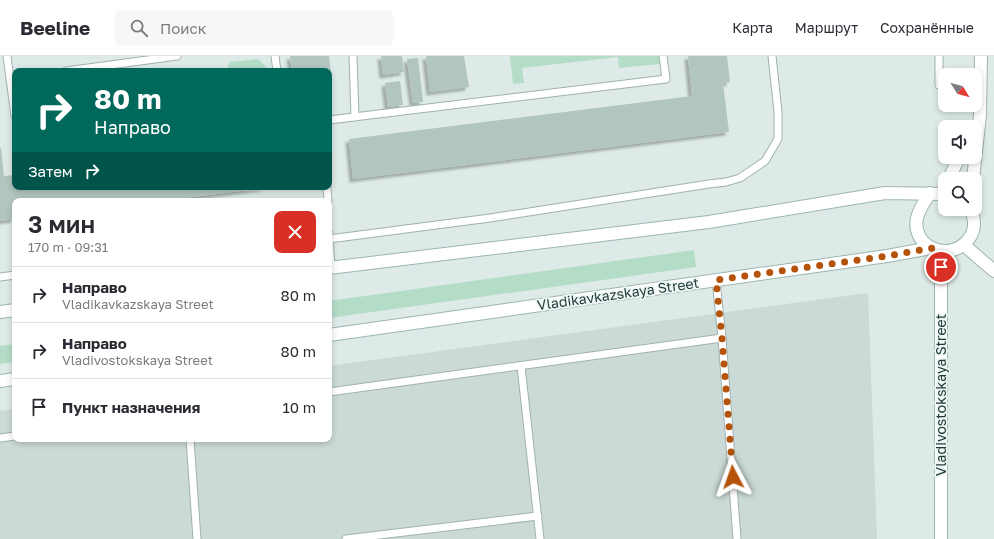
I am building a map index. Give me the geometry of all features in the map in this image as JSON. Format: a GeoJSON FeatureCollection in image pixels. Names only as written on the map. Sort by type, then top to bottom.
{"type":"FeatureCollection","features":[{"type":"Feature","properties":{"kind":"main road"},"geometry":{"type":"LineString","coordinates":[[974,172],[980,115],[981,56]]}},
{"type":"Feature","properties":{"kind":"main road"},"geometry":{"type":"LineString","coordinates":[[978,120],[980,115]]}},
{"type":"Feature","properties":{"kind":"main road"},"geometry":{"type":"LineString","coordinates":[[332,268],[709,222],[885,193],[938,192]]}},
{"type":"Feature","properties":{"kind":"main road"},"geometry":{"type":"LineString","coordinates":[[938,194],[919,211],[916,223],[918,234],[923,241],[936,250],[950,251],[964,245],[971,236],[974,227],[973,216]]}},
{"type":"Feature","properties":{"kind":"main road"},"geometry":{"type":"LineString","coordinates":[[964,245],[994,271]]}},
{"type":"Feature","properties":{"kind":"main road","name":"Vladikavkazskaya Street"},"geometry":{"type":"LineString","coordinates":[[332,335],[936,250]]}},
{"type":"Feature","properties":{"kind":"main road","name":"Vladivostokskaya Street"},"geometry":{"type":"LineString","coordinates":[[936,250],[941,539]]}},
{"type":"Feature","properties":{"kind":"main road"},"geometry":{"type":"LineString","coordinates":[[0,312],[12,310]]}},
{"type":"Feature","properties":{"kind":"main road"},"geometry":{"type":"LineString","coordinates":[[0,381],[12,379]]}},
{"type":"Feature","properties":{"kind":"lane"},"geometry":{"type":"LineString","coordinates":[[7,56],[12,78]]}},
{"type":"Feature","properties":{"kind":"lane"},"geometry":{"type":"LineString","coordinates":[[88,68],[177,56]]}},
{"type":"Feature","properties":{"kind":"lane"},"geometry":{"type":"LineString","coordinates":[[275,56],[277,68]]}},
{"type":"Feature","properties":{"kind":"lane"},"geometry":{"type":"LineString","coordinates":[[354,56],[356,117]]}},
{"type":"Feature","properties":{"kind":"lane"},"geometry":{"type":"LineString","coordinates":[[332,120],[666,79],[663,56]]}},
{"type":"Feature","properties":{"kind":"lane"},"geometry":{"type":"LineString","coordinates":[[332,239],[490,218],[726,182],[740,178],[765,161],[778,139],[778,112],[772,56]]}},
{"type":"Feature","properties":{"kind":"lane"},"geometry":{"type":"LineString","coordinates":[[939,56],[939,68]]}},
{"type":"Feature","properties":{"kind":"lane"},"geometry":{"type":"LineString","coordinates":[[0,277],[12,275]]}},
{"type":"Feature","properties":{"kind":"lane"},"geometry":{"type":"LineString","coordinates":[[716,280],[738,539]]}},
{"type":"Feature","properties":{"kind":"lane"},"geometry":{"type":"LineString","coordinates":[[332,392],[722,338]]}},
{"type":"Feature","properties":{"kind":"lane"},"geometry":{"type":"LineString","coordinates":[[521,366],[540,539]]}},
{"type":"Feature","properties":{"kind":"lane"},"geometry":{"type":"LineString","coordinates":[[0,438],[12,436]]}},
{"type":"Feature","properties":{"kind":"lane"},"geometry":{"type":"LineString","coordinates":[[190,442],[197,539]]}},
{"type":"Feature","properties":{"kind":"lane"},"geometry":{"type":"LineString","coordinates":[[346,539],[538,516]]}},
{"type":"Feature","properties":{"kind":"shaded area"},"geometry":{"type":"Polygon","coordinates":[[[868,293],[877,539],[0,539],[0,411],[12,409],[12,442],[332,442],[332,366],[868,293]]]}},
{"type":"Feature","properties":{"kind":"green space"},"geometry":{"type":"Polygon","coordinates":[[[510,56],[660,56],[660,64],[619,68],[618,57],[522,68],[524,83],[513,84],[510,56]]]}},
{"type":"Feature","properties":{"kind":"green space"},"geometry":{"type":"Polygon","coordinates":[[[258,59],[266,68],[227,68],[230,62],[258,59]]]}},
{"type":"Feature","properties":{"kind":"green space"},"geometry":{"type":"Polygon","coordinates":[[[694,250],[696,267],[332,318],[332,301],[694,250]]]}},
{"type":"Feature","properties":{"kind":"green space"},"geometry":{"type":"Polygon","coordinates":[[[12,344],[12,362],[0,364],[0,346],[12,344]]]}},
{"type":"Feature","properties":{"kind":"building"},"geometry":{"type":"Polygon","coordinates":[[[290,56],[329,56],[330,68],[292,68],[290,56]]]}},
{"type":"Feature","properties":{"kind":"building"},"geometry":{"type":"Polygon","coordinates":[[[381,56],[402,56],[404,72],[383,75],[381,56]]]}},
{"type":"Feature","properties":{"kind":"building"},"geometry":{"type":"Polygon","coordinates":[[[426,56],[464,56],[469,87],[430,92],[426,56]]]}},
{"type":"Feature","properties":{"kind":"building"},"geometry":{"type":"Polygon","coordinates":[[[688,56],[727,56],[730,82],[723,83],[729,132],[353,179],[349,139],[692,96],[688,56]]]}},
{"type":"Feature","properties":{"kind":"building"},"geometry":{"type":"Polygon","coordinates":[[[418,58],[423,102],[413,103],[407,59],[418,58]]]}},
{"type":"Feature","properties":{"kind":"building"},"geometry":{"type":"Polygon","coordinates":[[[400,81],[403,105],[388,107],[385,83],[400,81]]]}},
{"type":"Feature","properties":{"kind":"building"},"geometry":{"type":"Polygon","coordinates":[[[0,148],[4,176],[12,175],[12,190],[248,190],[183,198],[12,198],[12,219],[0,221],[0,148]]]}},
{"type":"Feature","properties":{"kind":"route"},"geometry":{"type":"LineString","coordinates":[[733,477],[716,280],[887,256],[931,248],[941,251],[941,267]]}}]}
